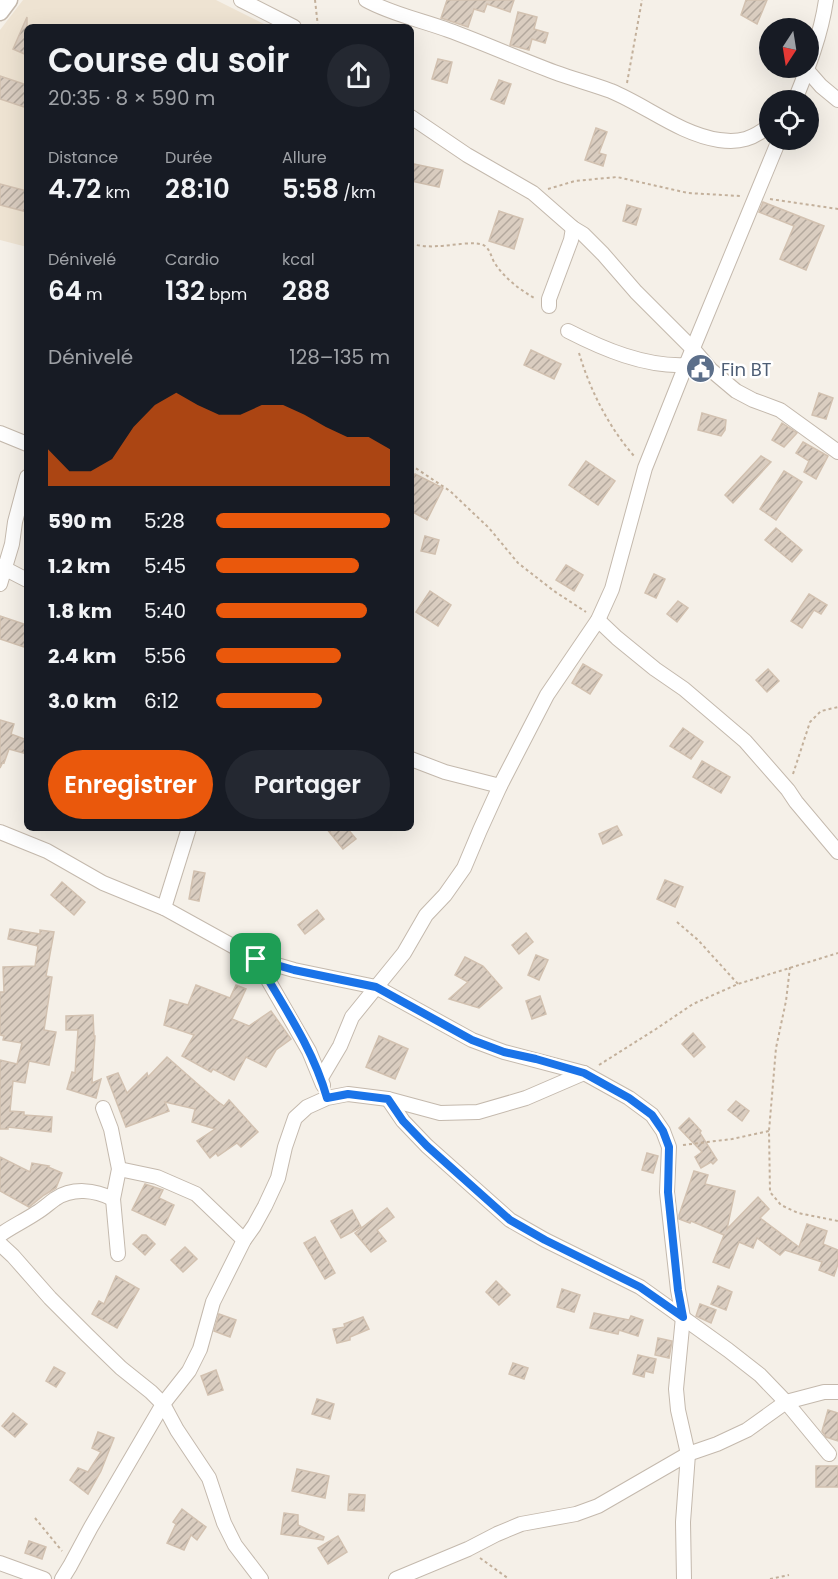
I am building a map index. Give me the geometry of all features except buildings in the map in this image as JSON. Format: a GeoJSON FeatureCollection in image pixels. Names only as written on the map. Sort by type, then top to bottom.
{"type":"FeatureCollection","features":[{"type":"Feature","properties":{"kind":"street"},"geometry":{"type":"LineString","coordinates":[[0,12],[9,0]]}},
{"type":"Feature","properties":{"kind":"street"},"geometry":{"type":"LineString","coordinates":[[241,0],[288,24]]}},
{"type":"Feature","properties":{"kind":"street"},"geometry":{"type":"LineString","coordinates":[[366,0],[394,12],[489,44],[625,98],[686,130],[716,140],[734,142],[749,139],[759,134]]}},
{"type":"Feature","properties":{"kind":"street"},"geometry":{"type":"LineString","coordinates":[[819,34],[826,0]]}},
{"type":"Feature","properties":{"kind":"street"},"geometry":{"type":"LineString","coordinates":[[814,78],[838,99]]}},
{"type":"Feature","properties":{"kind":"street"},"geometry":{"type":"LineString","coordinates":[[414,119],[467,155],[533,194],[583,234],[711,370],[736,391],[780,410],[838,452]]}},
{"type":"Feature","properties":{"kind":"street"},"geometry":{"type":"LineString","coordinates":[[321,1078],[340,1046],[352,1017],[404,953],[426,915],[445,895],[464,868],[500,786],[547,695],[598,620],[612,589],[645,468],[775,150]]}},
{"type":"Feature","properties":{"kind":"street"},"geometry":{"type":"LineString","coordinates":[[549,306],[549,299],[571,240],[573,228]]}},
{"type":"Feature","properties":{"kind":"street"},"geometry":{"type":"LineString","coordinates":[[568,331],[614,352],[670,366],[686,365]]}},
{"type":"Feature","properties":{"kind":"street"},"geometry":{"type":"LineString","coordinates":[[0,433],[24,443]]}},
{"type":"Feature","properties":{"kind":"street"},"geometry":{"type":"LineString","coordinates":[[0,584],[2,567],[12,544],[24,488]]}},
{"type":"Feature","properties":{"kind":"street"},"geometry":{"type":"LineString","coordinates":[[2,567],[24,578]]}},
{"type":"Feature","properties":{"kind":"street"},"geometry":{"type":"LineString","coordinates":[[598,620],[745,741],[838,852]]}},
{"type":"Feature","properties":{"kind":"street"},"geometry":{"type":"LineString","coordinates":[[414,760],[445,772],[500,786]]}},
{"type":"Feature","properties":{"kind":"street"},"geometry":{"type":"LineString","coordinates":[[164,908],[188,831]]}},
{"type":"Feature","properties":{"kind":"street"},"geometry":{"type":"LineString","coordinates":[[0,832],[47,851],[103,883],[164,908],[256,959],[294,970],[376,987],[472,1040],[504,1052],[584,1073],[629,1098],[652,1115],[663,1131],[669,1147],[668,1192],[683,1317],[676,1389],[678,1410],[688,1454],[683,1522],[684,1579]]}},
{"type":"Feature","properties":{"kind":"street"},"geometry":{"type":"LineString","coordinates":[[256,959],[309,1051],[327,1098]]}},
{"type":"Feature","properties":{"kind":"street"},"geometry":{"type":"LineString","coordinates":[[62,1579],[163,1404],[189,1371],[200,1349],[213,1302],[244,1240],[260,1216],[278,1178],[295,1118],[306,1107],[327,1098],[348,1094],[388,1099],[440,1113],[478,1112],[526,1098],[584,1073]]}},
{"type":"Feature","properties":{"kind":"street"},"geometry":{"type":"LineString","coordinates":[[388,1099],[403,1121],[427,1146],[510,1220],[640,1287],[760,1375],[786,1402],[829,1454]]}},
{"type":"Feature","properties":{"kind":"street"},"geometry":{"type":"LineString","coordinates":[[103,1108],[111,1129],[119,1169],[113,1199],[118,1254]]}},
{"type":"Feature","properties":{"kind":"street"},"geometry":{"type":"LineString","coordinates":[[119,1169],[158,1177],[196,1194],[244,1240]]}},
{"type":"Feature","properties":{"kind":"street"},"geometry":{"type":"LineString","coordinates":[[0,1235],[70,1192],[101,1193],[113,1199]]}},
{"type":"Feature","properties":{"kind":"street"},"geometry":{"type":"LineString","coordinates":[[0,1244],[87,1335],[163,1404],[177,1430],[209,1478],[224,1523],[235,1545],[261,1579]]}},
{"type":"Feature","properties":{"kind":"street"},"geometry":{"type":"LineString","coordinates":[[396,1579],[521,1524],[576,1514],[597,1506],[688,1454],[747,1430],[786,1402],[824,1392],[838,1392]]}},
{"type":"Feature","properties":{"kind":"street"},"geometry":{"type":"LineString","coordinates":[[0,1563],[44,1579]]}},
{"type":"Feature","properties":{"kind":"path"},"geometry":{"type":"LineString","coordinates":[[315,0],[318,24]]}},
{"type":"Feature","properties":{"kind":"path"},"geometry":{"type":"LineString","coordinates":[[625,98],[642,0]]}},
{"type":"Feature","properties":{"kind":"path"},"geometry":{"type":"LineString","coordinates":[[533,194],[575,182],[616,177],[688,193],[755,197],[838,209]]}},
{"type":"Feature","properties":{"kind":"path"},"geometry":{"type":"LineString","coordinates":[[414,245],[436,247],[476,243],[484,245],[501,271],[516,286],[549,306]]}},
{"type":"Feature","properties":{"kind":"path"},"geometry":{"type":"LineString","coordinates":[[568,331],[575,339],[588,382],[616,434],[645,468]]}},
{"type":"Feature","properties":{"kind":"path"},"geometry":{"type":"LineString","coordinates":[[414,467],[450,490],[489,528],[518,563],[554,591],[598,620]]}},
{"type":"Feature","properties":{"kind":"path"},"geometry":{"type":"LineString","coordinates":[[788,790],[810,722],[821,711],[838,707]]}},
{"type":"Feature","properties":{"kind":"path"},"geometry":{"type":"LineString","coordinates":[[677,922],[698,940],[738,984]]}},
{"type":"Feature","properties":{"kind":"path"},"geometry":{"type":"LineString","coordinates":[[584,1073],[693,1004],[738,984],[838,953]]}},
{"type":"Feature","properties":{"kind":"path"},"geometry":{"type":"LineString","coordinates":[[790,967],[786,1001],[776,1048],[769,1131],[770,1192],[781,1205],[798,1213],[838,1221]]}},
{"type":"Feature","properties":{"kind":"path"},"geometry":{"type":"LineString","coordinates":[[669,1147],[732,1139],[769,1131]]}},
{"type":"Feature","properties":{"kind":"path"},"geometry":{"type":"LineString","coordinates":[[35,1518],[56,1543],[70,1566]]}},
{"type":"Feature","properties":{"kind":"path"},"geometry":{"type":"LineString","coordinates":[[468,1549],[509,1579]]}},
{"type":"Feature","properties":{"kind":"path"},"geometry":{"type":"LineString","coordinates":[[770,1579],[789,1575]]}},
{"type":"Feature","properties":{"kind":"shaded area"},"geometry":{"type":"Polygon","coordinates":[[[23,0],[216,0],[264,24],[24,24],[24,246],[0,240],[0,30],[23,0]]]}},
{"type":"Feature","properties":{"kind":"place","name":"Fin BT"},"geometry":{"type":"Point","coordinates":[700,369]}},
{"type":"Feature","properties":{"kind":"route"},"geometry":{"type":"LineString","coordinates":[[256,959],[294,970],[376,987],[472,1040],[504,1052],[584,1073],[629,1098],[652,1115],[663,1131],[669,1147],[668,1192],[683,1317],[640,1287],[510,1220],[427,1146],[403,1121],[388,1099],[348,1094],[327,1098],[309,1051],[256,959]]}}]}
